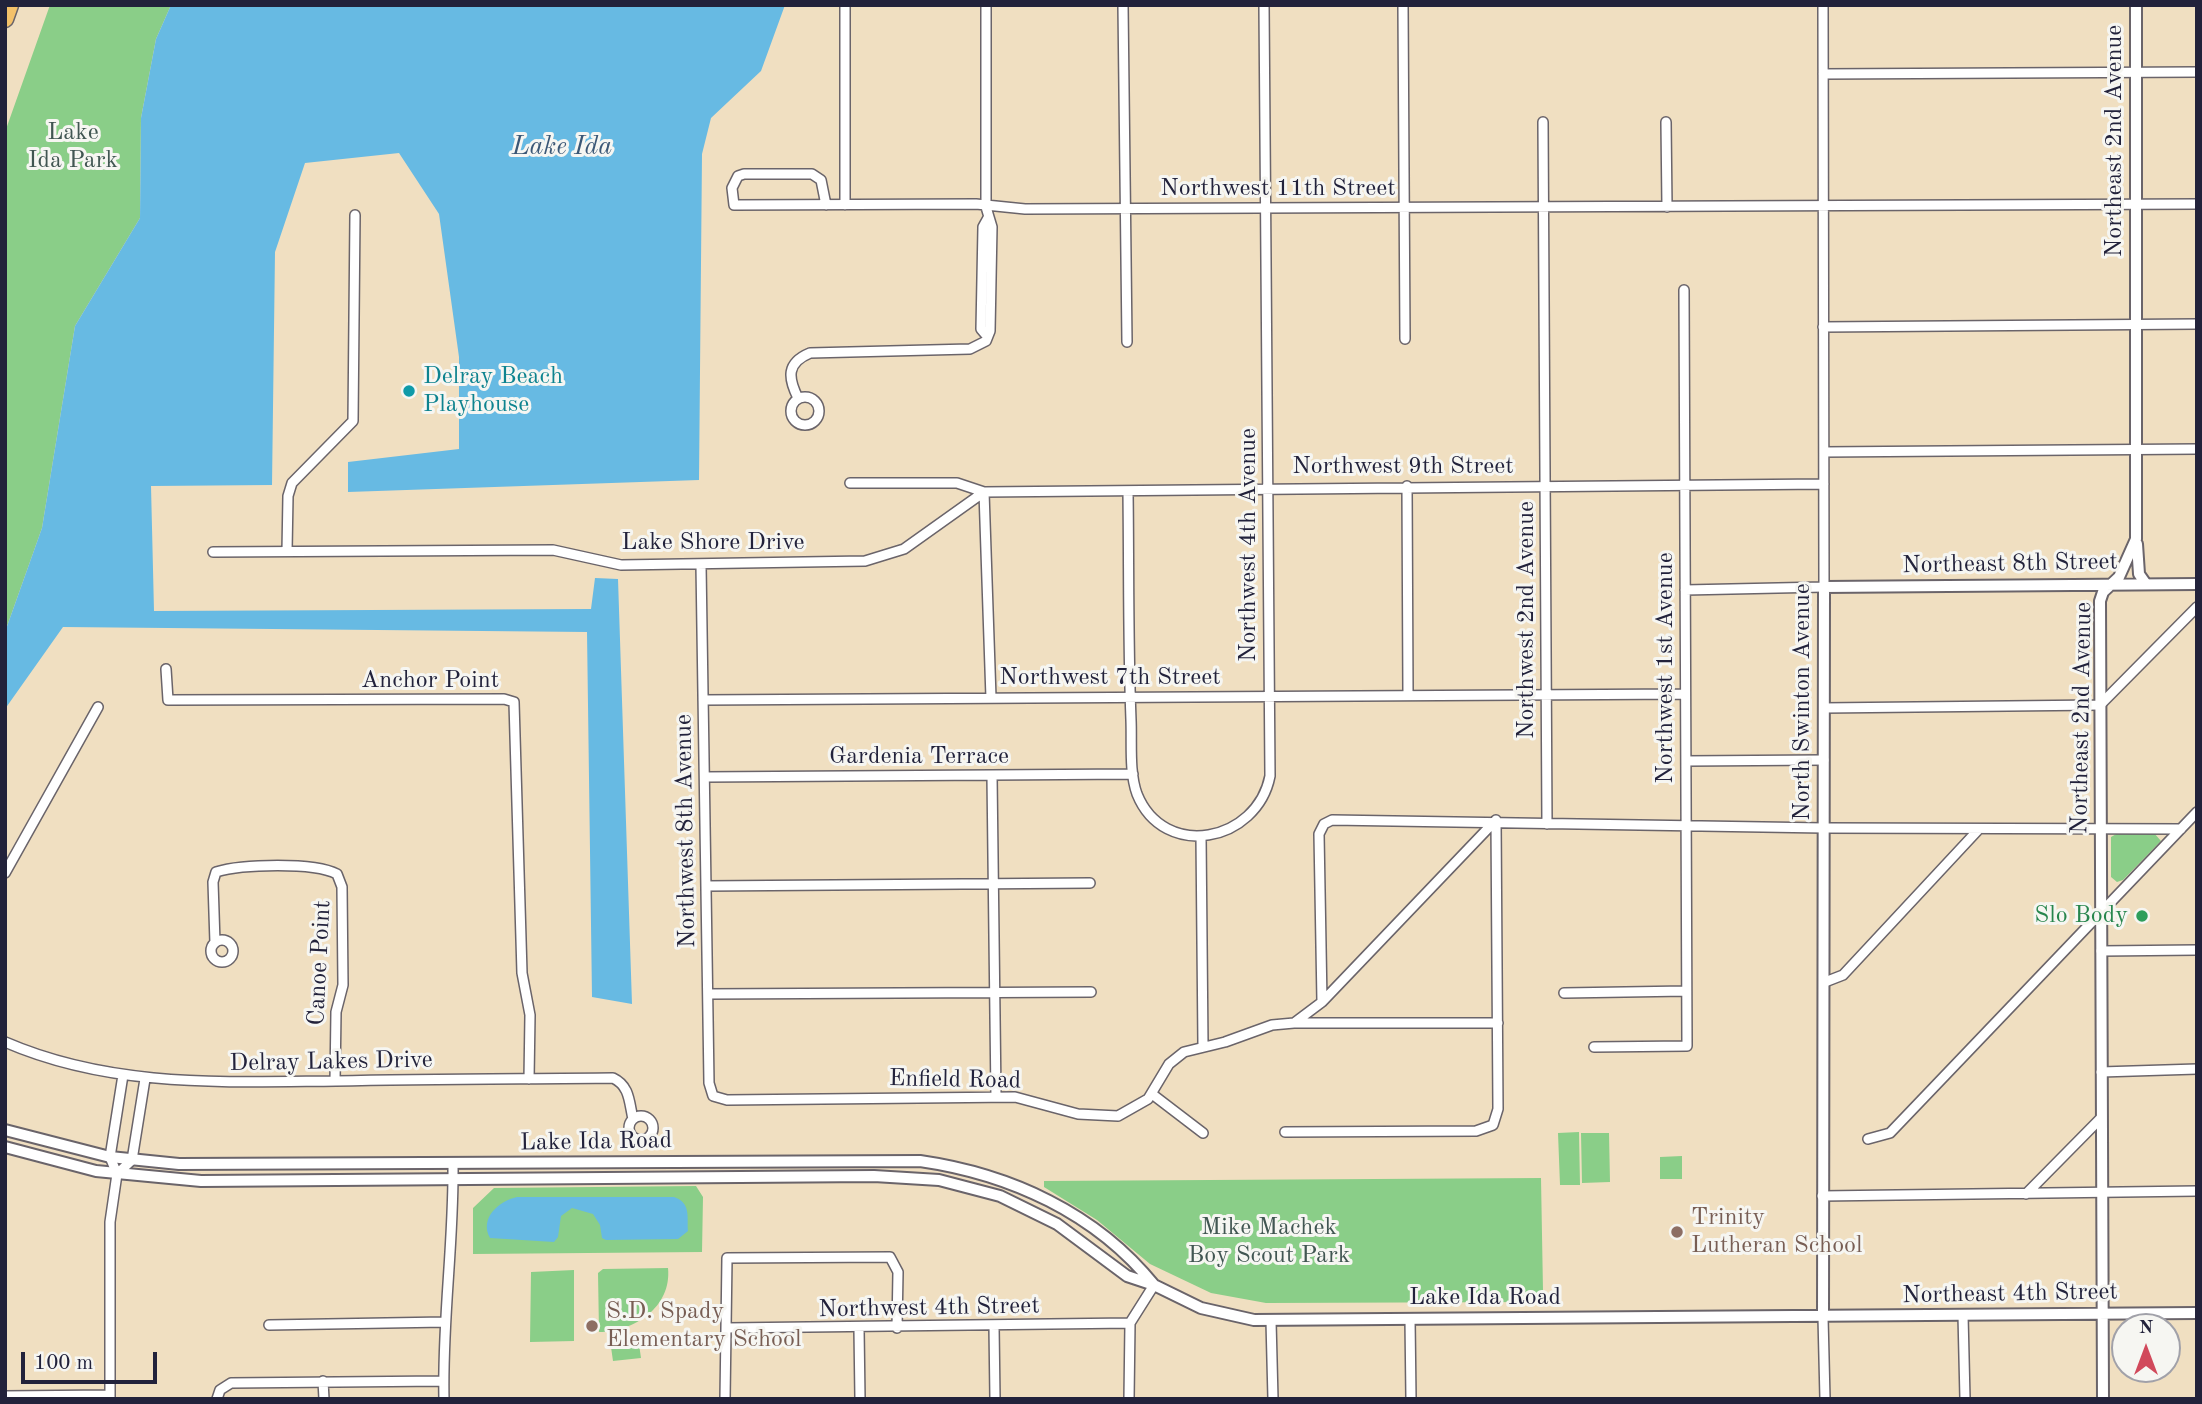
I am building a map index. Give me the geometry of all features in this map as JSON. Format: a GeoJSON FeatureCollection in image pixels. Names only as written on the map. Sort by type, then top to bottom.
{"type":"FeatureCollection","features":[{"type":"Feature","properties":{"kind":"highway"},"geometry":{"type":"LineString","coordinates":[[5,19],[10,5]]}},
{"type":"Feature","properties":{"kind":"street"},"geometry":{"type":"LineString","coordinates":[[845,5],[845,205]]}},
{"type":"Feature","properties":{"kind":"street"},"geometry":{"type":"LineString","coordinates":[[798,398],[790,382],[791,367],[797,358],[810,353],[970,349],[986,341],[990,331],[992,227],[986,207],[986,5]]}},
{"type":"Feature","properties":{"kind":"street"},"geometry":{"type":"LineString","coordinates":[[1123,5],[1127,342]]}},
{"type":"Feature","properties":{"kind":"street","name":"Northwest 4th Avenue"},"geometry":{"type":"LineString","coordinates":[[1201,836],[1222,833],[1255,811],[1270,776],[1265,5]]}},
{"type":"Feature","properties":{"kind":"street"},"geometry":{"type":"LineString","coordinates":[[1403,5],[1405,339]]}},
{"type":"Feature","properties":{"kind":"street","name":"North Swinton Avenue"},"geometry":{"type":"LineString","coordinates":[[1823,5],[1825,982],[1822,1196],[1825,1399]]}},
{"type":"Feature","properties":{"kind":"street","name":"Northeast 2nd Avenue"},"geometry":{"type":"LineString","coordinates":[[2103,1399],[2099,601],[2103,592],[2113,584],[2136,539],[2136,5]]}},
{"type":"Feature","properties":{"kind":"street"},"geometry":{"type":"LineString","coordinates":[[1823,74],[2197,72]]}},
{"type":"Feature","properties":{"kind":"street","name":"Northwest 2nd Avenue"},"geometry":{"type":"LineString","coordinates":[[1543,122],[1547,824]]}},
{"type":"Feature","properties":{"kind":"street"},"geometry":{"type":"LineString","coordinates":[[1666,122],[1667,207]]}},
{"type":"Feature","properties":{"kind":"street","name":"Northwest 11th Street"},"geometry":{"type":"LineString","coordinates":[[826,205],[821,180],[812,174],[751,174],[738,176],[733,182],[734,205],[1125,209],[2197,204]]}},
{"type":"Feature","properties":{"kind":"street"},"geometry":{"type":"LineString","coordinates":[[287,551],[288,496],[292,483],[354,421],[355,215]]}},
{"type":"Feature","properties":{"kind":"street","name":"Northwest 1st Avenue"},"geometry":{"type":"LineString","coordinates":[[1594,1047],[1687,1046],[1684,290]]}},
{"type":"Feature","properties":{"kind":"street"},"geometry":{"type":"LineString","coordinates":[[1823,327],[2197,324]]}},
{"type":"Feature","properties":{"kind":"street"},"geometry":{"type":"LineString","coordinates":[[1824,452],[2197,449]]}},
{"type":"Feature","properties":{"kind":"street","name":"Northwest 9th Street"},"geometry":{"type":"LineString","coordinates":[[849,482],[957,483],[984,492],[1254,491],[1267,487],[1824,484]]}},
{"type":"Feature","properties":{"kind":"street"},"geometry":{"type":"LineString","coordinates":[[1406,486],[1408,695]]}},
{"type":"Feature","properties":{"kind":"street"},"geometry":{"type":"LineString","coordinates":[[984,492],[991,698]]}},
{"type":"Feature","properties":{"kind":"street","name":"Lake Shore Drive"},"geometry":{"type":"LineString","coordinates":[[213,552],[553,550],[621,565],[873,560],[904,549],[984,492]]}},
{"type":"Feature","properties":{"kind":"street"},"geometry":{"type":"LineString","coordinates":[[1128,492],[1133,774],[1137,794],[1153,818],[1179,833],[1201,836],[1203,1046]]}},
{"type":"Feature","properties":{"kind":"street"},"geometry":{"type":"LineString","coordinates":[[2136,539],[2139,574],[2146,584]]}},
{"type":"Feature","properties":{"kind":"street","name":"Northwest 8th Avenue"},"geometry":{"type":"LineString","coordinates":[[702,565],[709,1083],[713,1096]]}},
{"type":"Feature","properties":{"kind":"street","name":"Northeast 8th Street"},"geometry":{"type":"LineString","coordinates":[[1824,587],[2197,584]]}},
{"type":"Feature","properties":{"kind":"street"},"geometry":{"type":"LineString","coordinates":[[1685,590],[1824,587]]}},
{"type":"Feature","properties":{"kind":"street"},"geometry":{"type":"LineString","coordinates":[[1824,708],[2100,705],[2197,607]]}},
{"type":"Feature","properties":{"kind":"street","name":"Anchor Point"},"geometry":{"type":"LineString","coordinates":[[166,669],[167,701],[514,702],[522,973],[530,1015],[528,1079]]}},
{"type":"Feature","properties":{"kind":"street","name":"Northwest 7th Street"},"geometry":{"type":"LineString","coordinates":[[703,700],[1685,694]]}},
{"type":"Feature","properties":{"kind":"street"},"geometry":{"type":"LineString","coordinates":[[5,873],[98,706]]}},
{"type":"Feature","properties":{"kind":"street"},"geometry":{"type":"LineString","coordinates":[[1686,761],[1824,760]]}},
{"type":"Feature","properties":{"kind":"street","name":"Gardenia Terrace"},"geometry":{"type":"LineString","coordinates":[[705,778],[1133,774]]}},
{"type":"Feature","properties":{"kind":"street"},"geometry":{"type":"LineString","coordinates":[[992,776],[996,1097]]}},
{"type":"Feature","properties":{"kind":"street"},"geometry":{"type":"LineString","coordinates":[[1868,1139],[1890,1133],[2091,921],[2101,916],[2197,812]]}},
{"type":"Feature","properties":{"kind":"street"},"geometry":{"type":"LineString","coordinates":[[1322,1002],[1319,834],[1324,824],[1332,820],[1496,820],[1547,824],[1824,828],[2180,829]]}},
{"type":"Feature","properties":{"kind":"street"},"geometry":{"type":"LineString","coordinates":[[1285,1132],[1476,1131],[1493,1125],[1499,1109],[1496,820]]}},
{"type":"Feature","properties":{"kind":"street","name":"Enfield Road"},"geometry":{"type":"LineString","coordinates":[[713,1096],[727,1100],[996,1097],[1031,1100],[1078,1114],[1111,1117],[1137,1108],[1153,1094],[1173,1060],[1184,1052],[1225,1042],[1272,1025],[1294,1023],[1322,1002],[1496,820]]}},
{"type":"Feature","properties":{"kind":"street"},"geometry":{"type":"LineString","coordinates":[[1825,982],[1843,975],[1979,829]]}},
{"type":"Feature","properties":{"kind":"street","name":"Canoe Point"},"geometry":{"type":"LineString","coordinates":[[215,943],[213,882],[216,872],[229,868],[278,867],[326,869],[337,874],[342,887],[343,985],[336,1012],[335,1081]]}},
{"type":"Feature","properties":{"kind":"street"},"geometry":{"type":"LineString","coordinates":[[706,886],[1090,883]]}},
{"type":"Feature","properties":{"kind":"street"},"geometry":{"type":"LineString","coordinates":[[2101,951],[2197,950]]}},
{"type":"Feature","properties":{"kind":"street"},"geometry":{"type":"LineString","coordinates":[[1564,993],[1686,991]]}},
{"type":"Feature","properties":{"kind":"street"},"geometry":{"type":"LineString","coordinates":[[708,994],[1091,992]]}},
{"type":"Feature","properties":{"kind":"street"},"geometry":{"type":"LineString","coordinates":[[1294,1023],[1499,1023]]}},
{"type":"Feature","properties":{"kind":"street","name":"Delray Lakes Drive"},"geometry":{"type":"LineString","coordinates":[[5,1042],[27,1052],[122,1075],[191,1082],[613,1078],[622,1083],[628,1093],[633,1119]]}},
{"type":"Feature","properties":{"kind":"street"},"geometry":{"type":"LineString","coordinates":[[2101,1072],[2197,1069]]}},
{"type":"Feature","properties":{"kind":"street"},"geometry":{"type":"LineString","coordinates":[[5,1396],[110,1397],[110,1222],[117,1174],[110,1157],[122,1075]]}},
{"type":"Feature","properties":{"kind":"street"},"geometry":{"type":"LineString","coordinates":[[117,1174],[132,1160],[145,1079]]}},
{"type":"Feature","properties":{"kind":"street"},"geometry":{"type":"LineString","coordinates":[[1153,1094],[1203,1133]]}},
{"type":"Feature","properties":{"kind":"street"},"geometry":{"type":"LineString","coordinates":[[2026,1194],[2101,1118]]}},
{"type":"Feature","properties":{"kind":"street","name":"Lake Ida Road"},"geometry":{"type":"LineString","coordinates":[[5,1130],[110,1157],[206,1165],[891,1160],[962,1168],[1004,1180],[1047,1199],[1100,1234],[1137,1264],[1154,1285]]}},
{"type":"Feature","properties":{"kind":"street","name":"Lake Ida Road"},"geometry":{"type":"LineString","coordinates":[[5,1147],[51,1161],[117,1174],[212,1182],[890,1176],[959,1184],[1021,1204],[1073,1234],[1127,1276],[1214,1312],[1271,1321],[1823,1317]]}},
{"type":"Feature","properties":{"kind":"street"},"geometry":{"type":"LineString","coordinates":[[890,1176],[891,1160]]}},
{"type":"Feature","properties":{"kind":"street"},"geometry":{"type":"LineString","coordinates":[[711,1177],[734,1161]]}},
{"type":"Feature","properties":{"kind":"street"},"geometry":{"type":"LineString","coordinates":[[443,1399],[445,1322],[453,1237],[453,1164]]}},
{"type":"Feature","properties":{"kind":"street"},"geometry":{"type":"LineString","coordinates":[[1822,1196],[2197,1191]]}},
{"type":"Feature","properties":{"kind":"street"},"geometry":{"type":"LineString","coordinates":[[725,1399],[727,1258],[890,1257],[898,1272],[897,1328]]}},
{"type":"Feature","properties":{"kind":"street"},"geometry":{"type":"LineString","coordinates":[[1129,1399],[1130,1323],[1154,1285]]}},
{"type":"Feature","properties":{"kind":"street","name":"Northeast 4th Street"},"geometry":{"type":"LineString","coordinates":[[1823,1317],[2197,1313]]}},
{"type":"Feature","properties":{"kind":"street"},"geometry":{"type":"LineString","coordinates":[[1963,1315],[1965,1399]]}},
{"type":"Feature","properties":{"kind":"street"},"geometry":{"type":"LineString","coordinates":[[1410,1319],[1411,1399]]}},
{"type":"Feature","properties":{"kind":"street"},"geometry":{"type":"LineString","coordinates":[[1271,1321],[1273,1399]]}},
{"type":"Feature","properties":{"kind":"street"},"geometry":{"type":"LineString","coordinates":[[268,1325],[445,1322]]}},
{"type":"Feature","properties":{"kind":"street","name":"Northwest 4th Street"},"geometry":{"type":"LineString","coordinates":[[728,1328],[859,1329],[1130,1323]]}},
{"type":"Feature","properties":{"kind":"street"},"geometry":{"type":"LineString","coordinates":[[994,1326],[995,1399]]}},
{"type":"Feature","properties":{"kind":"street"},"geometry":{"type":"LineString","coordinates":[[859,1329],[860,1399]]}},
{"type":"Feature","properties":{"kind":"street"},"geometry":{"type":"LineString","coordinates":[[323,1381],[324,1399]]}},
{"type":"Feature","properties":{"kind":"street"},"geometry":{"type":"LineString","coordinates":[[218,1394],[231,1383],[443,1381]]}},
{"type":"Feature","properties":{"kind":"green space","name":"Lake Ida Park"},"geometry":{"type":"Polygon","coordinates":[[[50,5],[171,5],[156,39],[141,118],[140,218],[75,326],[42,528],[5,632],[5,132],[50,5]]]}},
{"type":"Feature","properties":{"kind":"green space"},"geometry":{"type":"Polygon","coordinates":[[[2118,833],[2154,833],[2161,841],[2123,880],[2117,882],[2111,877],[2111,837],[2118,833]]]}},
{"type":"Feature","properties":{"kind":"green space"},"geometry":{"type":"Polygon","coordinates":[[[1579,1132],[1580,1185],[1560,1185],[1558,1133],[1579,1132]]]}},
{"type":"Feature","properties":{"kind":"green space"},"geometry":{"type":"Polygon","coordinates":[[[1581,1133],[1609,1133],[1610,1182],[1582,1183],[1581,1133]]]}},
{"type":"Feature","properties":{"kind":"green space"},"geometry":{"type":"Polygon","coordinates":[[[1682,1156],[1682,1179],[1660,1179],[1660,1157],[1682,1156]]]}},
{"type":"Feature","properties":{"kind":"green space","name":"Mike Machek Boy Scout Park"},"geometry":{"type":"Polygon","coordinates":[[[1541,1178],[1543,1291],[1540,1302],[1266,1303],[1211,1293],[1150,1264],[1097,1220],[1044,1187],[1044,1181],[1541,1178]]]}},
{"type":"Feature","properties":{"kind":"green space"},"geometry":{"type":"Polygon","coordinates":[[[696,1186],[703,1197],[702,1252],[473,1254],[473,1208],[494,1188],[696,1186]]]}},
{"type":"Feature","properties":{"kind":"green space"},"geometry":{"type":"Polygon","coordinates":[[[668,1268],[668,1282],[664,1294],[648,1315],[625,1327],[599,1332],[598,1273],[603,1269],[668,1268]]]}},
{"type":"Feature","properties":{"kind":"green space"},"geometry":{"type":"Polygon","coordinates":[[[574,1270],[574,1341],[530,1342],[531,1272],[574,1270]]]}},
{"type":"Feature","properties":{"kind":"green space"},"geometry":{"type":"Polygon","coordinates":[[[638,1337],[641,1358],[613,1361],[610,1340],[638,1337]]]}},
{"type":"Feature","properties":{"kind":"water","name":"Lake Ida"},"geometry":{"type":"Polygon","coordinates":[[[171,5],[785,5],[761,71],[711,118],[702,154],[699,480],[348,492],[348,462],[459,449],[459,357],[439,214],[399,153],[305,163],[275,252],[272,485],[151,486],[154,611],[591,609],[595,578],[618,579],[632,1004],[592,997],[587,632],[63,627],[5,709],[5,632],[42,528],[75,326],[140,218],[141,118],[156,39],[171,5]]]}},
{"type":"Feature","properties":{"kind":"water"},"geometry":{"type":"Polygon","coordinates":[[[517,1197],[674,1197],[686,1206],[688,1231],[678,1239],[606,1240],[602,1238],[600,1225],[593,1214],[572,1208],[561,1216],[558,1237],[554,1242],[490,1238],[487,1231],[489,1217],[498,1206],[517,1197]]]}},
{"type":"Feature","properties":{"kind":"place","name":"Delray Beach Playhouse"},"geometry":{"type":"Point","coordinates":[409,391]}},
{"type":"Feature","properties":{"kind":"place","name":"Slo Body"},"geometry":{"type":"Point","coordinates":[2142,916]}},
{"type":"Feature","properties":{"kind":"place","name":"Trinity Lutheran School"},"geometry":{"type":"Point","coordinates":[1677,1232]}},
{"type":"Feature","properties":{"kind":"place","name":"S.D. Spady Elementary School"},"geometry":{"type":"Point","coordinates":[592,1326]}}]}
